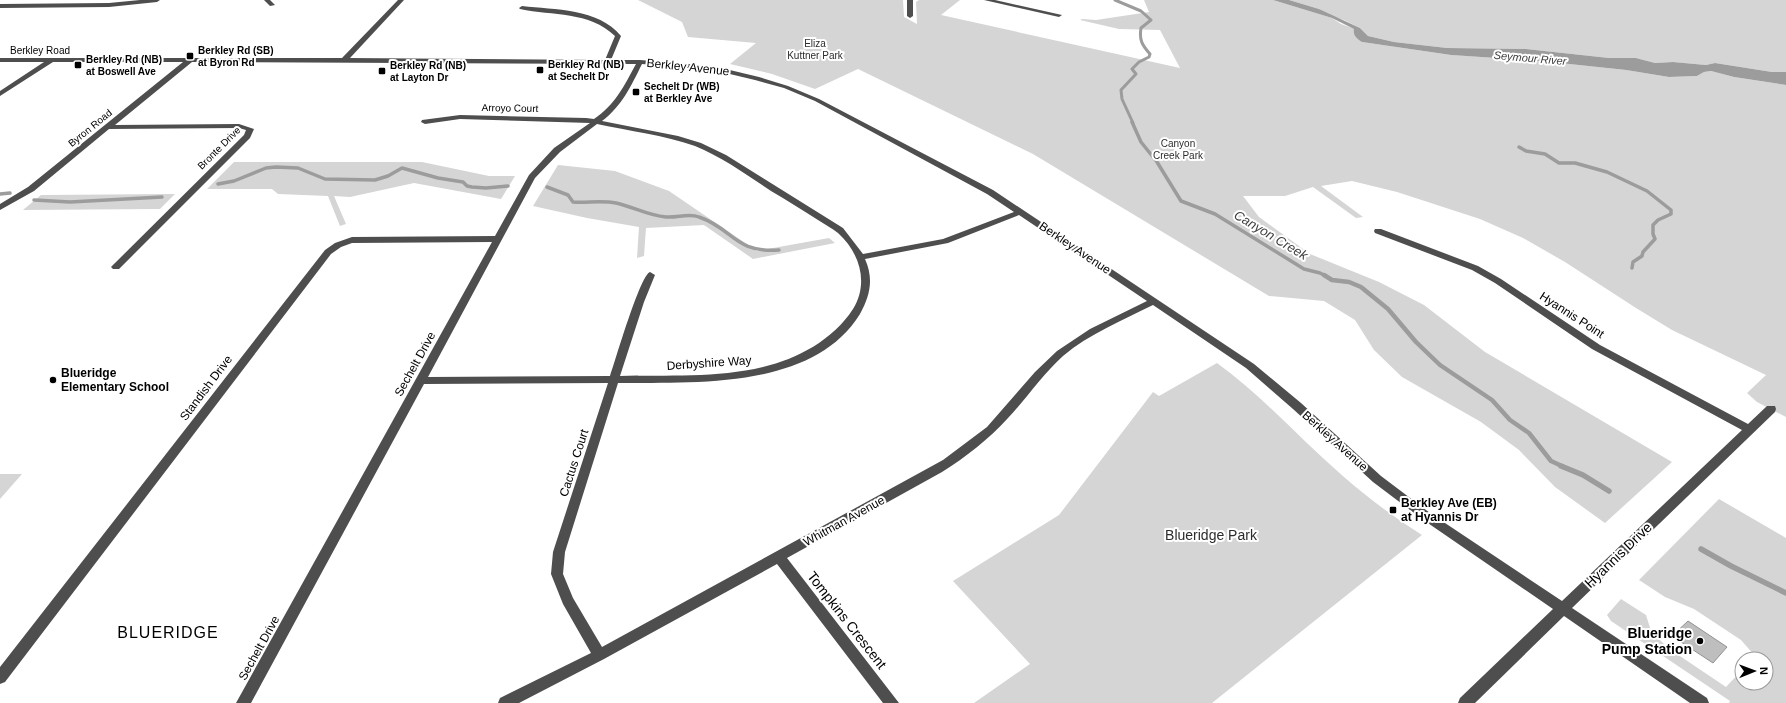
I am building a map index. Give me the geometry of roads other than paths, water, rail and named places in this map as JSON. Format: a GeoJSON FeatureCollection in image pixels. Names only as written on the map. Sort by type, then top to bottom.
{"type":"FeatureCollection","features":[{"type":"Feature","properties":{"kind":"street"},"geometry":{"type":"LineString","coordinates":[[0,6],[11,0]]}},
{"type":"Feature","properties":{"kind":"street"},"geometry":{"type":"LineString","coordinates":[[0,6],[109,5],[157,0]]}},
{"type":"Feature","properties":{"kind":"street"},"geometry":{"type":"LineString","coordinates":[[267,0],[272,5]]}},
{"type":"Feature","properties":{"kind":"street"},"geometry":{"type":"LineString","coordinates":[[344,60],[401,0]]}},
{"type":"Feature","properties":{"kind":"street"},"geometry":{"type":"LineString","coordinates":[[910,0],[910,16]]}},
{"type":"Feature","properties":{"kind":"street"},"geometry":{"type":"LineString","coordinates":[[987,0],[1059,15]]}},
{"type":"Feature","properties":{"kind":"street"},"geometry":{"type":"LineString","coordinates":[[522,8],[579,15],[591,19],[614,31],[618,36],[617,41],[607,62]]}},
{"type":"Feature","properties":{"kind":"street","name":"Berkley Road"},"geometry":{"type":"LineString","coordinates":[[0,60],[344,60]]}},
{"type":"Feature","properties":{"kind":"street"},"geometry":{"type":"LineString","coordinates":[[0,94],[50,60]]}},
{"type":"Feature","properties":{"kind":"street","name":"Byron Road"},"geometry":{"type":"LineString","coordinates":[[0,208],[31,189],[190,60]]}},
{"type":"Feature","properties":{"kind":"street","name":"Berkley Avenue"},"geometry":{"type":"LineString","coordinates":[[344,60],[640,62],[713,68],[757,78],[786,87],[817,100],[958,174],[1020,212],[1250,366],[1297,406],[1377,479],[1426,516],[1702,703]]}},
{"type":"Feature","properties":{"kind":"street","name":"Sechelt Drive"},"geometry":{"type":"LineString","coordinates":[[243,703],[532,177],[544,162],[557,150],[608,113],[622,96],[640,62]]}},
{"type":"Feature","properties":{"kind":"street","name":"Arroyo Court"},"geometry":{"type":"LineString","coordinates":[[425,122],[460,117],[567,118],[596,121]]}},
{"type":"Feature","properties":{"kind":"street","name":"Derbyshire Way"},"geometry":{"type":"LineString","coordinates":[[421,380],[614,380],[739,375],[763,370],[799,358],[817,349],[847,325],[858,311],[865,296],[867,280],[865,268],[861,257],[851,241],[840,230],[723,157],[698,145],[674,138],[596,121]]}},
{"type":"Feature","properties":{"kind":"street","name":"Bronte Drive"},"geometry":{"type":"LineString","coordinates":[[107,127],[239,126],[250,129],[247,136],[116,266]]}},
{"type":"Feature","properties":{"kind":"street"},"geometry":{"type":"LineString","coordinates":[[861,257],[945,241],[1020,212]]}},
{"type":"Feature","properties":{"kind":"street","name":"Hyannis Point"},"geometry":{"type":"LineString","coordinates":[[1378,230],[1449,257],[1480,271],[1498,281],[1596,347],[1749,429]]}},
{"type":"Feature","properties":{"kind":"street","name":"Standish Drive"},"geometry":{"type":"LineString","coordinates":[[0,678],[300,286],[332,247],[341,242],[352,240],[498,239]]}},
{"type":"Feature","properties":{"kind":"street","name":"Cactus Court"},"geometry":{"type":"LineString","coordinates":[[599,655],[568,600],[557,574],[559,552],[639,302],[650,275]]}},
{"type":"Feature","properties":{"kind":"street","name":"Whitman Avenue"},"geometry":{"type":"LineString","coordinates":[[505,703],[599,655],[963,454],[984,436],[1048,365],[1062,352],[1078,340],[1154,301]]}},
{"type":"Feature","properties":{"kind":"street","name":"Hyannis Drive"},"geometry":{"type":"LineString","coordinates":[[1465,703],[1771,409]]}},
{"type":"Feature","properties":{"kind":"street","name":"Tompkins Crescent"},"geometry":{"type":"LineString","coordinates":[[778,556],[892,703]]}},
{"type":"Feature","properties":{"kind":"water","name":"Seymour River"},"geometry":{"type":"Polygon","coordinates":[[[1273,0],[1289,0],[1319,9],[1360,28],[1368,36],[1394,42],[1447,48],[1526,49],[1609,58],[1636,58],[1655,63],[1673,62],[1706,65],[1715,63],[1772,72],[1786,72],[1786,85],[1734,77],[1711,71],[1704,72],[1697,76],[1669,77],[1626,70],[1541,61],[1451,55],[1362,42],[1355,36],[1354,29],[1332,18],[1273,0]]]}},
{"type":"Feature","properties":{"kind":"waterway","name":"Canyon Creek"},"geometry":{"type":"LineString","coordinates":[[1115,0],[1141,11],[1151,20],[1141,28],[1140,32],[1142,42],[1150,54],[1149,57],[1139,62],[1132,69],[1136,74],[1121,90],[1122,99],[1133,123]]}},
{"type":"Feature","properties":{"kind":"waterway","name":"Canyon Creek"},"geometry":{"type":"LineString","coordinates":[[1132,122],[1141,142],[1157,162],[1181,201],[1215,214],[1304,269],[1324,275]]}},
{"type":"Feature","properties":{"kind":"waterway"},"geometry":{"type":"LineString","coordinates":[[1519,147],[1526,151],[1545,154],[1559,163],[1575,163],[1607,172],[1647,191],[1671,210],[1671,214],[1658,220],[1653,225],[1653,234],[1655,239],[1643,252],[1642,256],[1633,262],[1632,268]]}},
{"type":"Feature","properties":{"kind":"waterway"},"geometry":{"type":"LineString","coordinates":[[218,184],[234,181],[266,168],[276,167],[298,168],[325,179],[375,180],[388,176],[402,168],[438,178],[463,182],[467,186],[472,187],[486,188],[508,186]]}},
{"type":"Feature","properties":{"kind":"waterway"},"geometry":{"type":"LineString","coordinates":[[547,187],[568,195],[573,202],[611,202],[653,215],[666,217],[699,217],[711,222],[735,239],[752,248],[779,250]]}},
{"type":"Feature","properties":{"kind":"waterway"},"geometry":{"type":"LineString","coordinates":[[0,194],[10,193]]}},
{"type":"Feature","properties":{"kind":"waterway"},"geometry":{"type":"LineString","coordinates":[[34,200],[70,202],[162,197]]}},
{"type":"Feature","properties":{"kind":"waterway","name":"Canyon Creek"},"geometry":{"type":"LineString","coordinates":[[1324,275],[1332,280],[1349,282],[1361,287],[1388,309],[1416,342],[1440,365],[1492,400],[1510,420],[1529,433],[1551,461],[1564,467]]}},
{"type":"Feature","properties":{"kind":"waterway","name":"Canyon Creek"},"geometry":{"type":"LineString","coordinates":[[1561,466],[1583,475],[1609,491]]}},
{"type":"Feature","properties":{"kind":"waterway","name":"Canyon Creek"},"geometry":{"type":"LineString","coordinates":[[1701,549],[1731,566],[1786,593]]}},
{"type":"Feature","properties":{"kind":"place","name":"Berkley Rd (SB) at Byron Rd"},"geometry":{"type":"Point","coordinates":[190,56]}},
{"type":"Feature","properties":{"kind":"place","name":"Berkley Rd (NB) at Boswell Ave"},"geometry":{"type":"Point","coordinates":[78,65]}},
{"type":"Feature","properties":{"kind":"place","name":"Berkley Rd (NB) at Sechelt Dr"},"geometry":{"type":"Point","coordinates":[540,70]}},
{"type":"Feature","properties":{"kind":"place","name":"Berkley Rd (NB) at Layton Dr"},"geometry":{"type":"Point","coordinates":[382,71]}},
{"type":"Feature","properties":{"kind":"place","name":"Sechelt Dr (WB) at Berkley Ave"},"geometry":{"type":"Point","coordinates":[636,92]}},
{"type":"Feature","properties":{"kind":"place","name":"Blueridge Elementary School"},"geometry":{"type":"Point","coordinates":[53,380]}},
{"type":"Feature","properties":{"kind":"place","name":"Berkley Ave (EB) at Hyannis Dr"},"geometry":{"type":"Point","coordinates":[1393,510]}},
{"type":"Feature","properties":{"kind":"place","name":"Blueridge Pump Station"},"geometry":{"type":"Point","coordinates":[1700,641]}},
{"type":"Feature","properties":{"kind":"district","name":"BLUERIDGE"},"geometry":{"type":"Point","coordinates":[168,632]}},
{"type":"Feature","properties":{"kind":"park label","name":"Eliza Kuttner Park"},"geometry":{"type":"Point","coordinates":[815,48]}},
{"type":"Feature","properties":{"kind":"park label","name":"Canyon Creek Park"},"geometry":{"type":"Point","coordinates":[1178,148]}},
{"type":"Feature","properties":{"kind":"park label","name":"Blueridge Park"},"geometry":{"type":"Point","coordinates":[1211,535]}}]}
